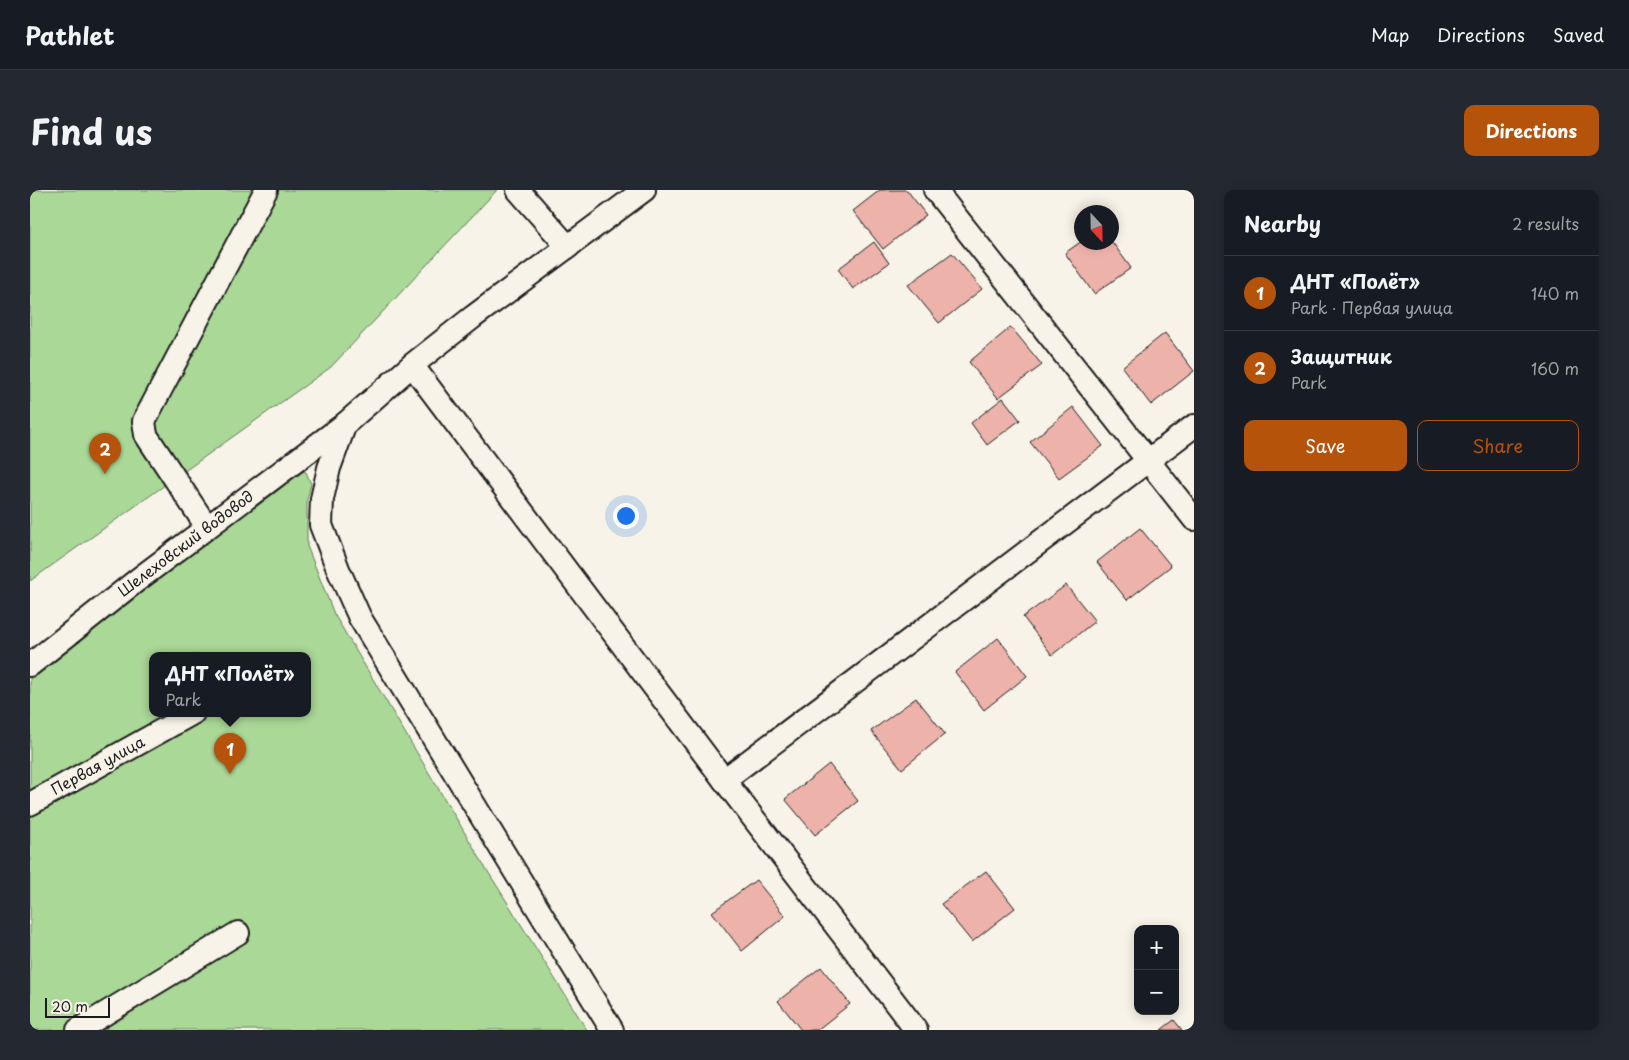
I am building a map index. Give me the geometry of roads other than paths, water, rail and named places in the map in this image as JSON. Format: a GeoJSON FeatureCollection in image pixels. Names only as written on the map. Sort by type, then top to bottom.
{"type":"FeatureCollection","features":[{"type":"Feature","properties":{"kind":"street"},"geometry":{"type":"LineString","coordinates":[[207,528],[146,434],[144,421],[266,190]]}},
{"type":"Feature","properties":{"kind":"street"},"geometry":{"type":"LineString","coordinates":[[518,190],[568,247]]}},
{"type":"Feature","properties":{"kind":"street","name":"Шелеховский водовод"},"geometry":{"type":"LineString","coordinates":[[30,665],[344,424],[412,365],[644,190]]}},
{"type":"Feature","properties":{"kind":"street"},"geometry":{"type":"LineString","coordinates":[[935,190],[1194,519]]}},
{"type":"Feature","properties":{"kind":"street"},"geometry":{"type":"LineString","coordinates":[[412,365],[724,780],[916,1030]]}},
{"type":"Feature","properties":{"kind":"street"},"geometry":{"type":"LineString","coordinates":[[344,424],[329,468],[322,499],[321,525],[338,569],[360,618],[612,1030]]}},
{"type":"Feature","properties":{"kind":"street"},"geometry":{"type":"LineString","coordinates":[[724,780],[1194,426]]}},
{"type":"Feature","properties":{"kind":"street","name":"Первая улица"},"geometry":{"type":"LineString","coordinates":[[30,804],[186,717]]}},
{"type":"Feature","properties":{"kind":"street"},"geometry":{"type":"LineString","coordinates":[[78,1030],[238,933]]}},
{"type":"Feature","properties":{"kind":"place","name":"Защитник"},"geometry":{"type":"Point","coordinates":[105,474]}},
{"type":"Feature","properties":{"kind":"place","name":"ДНТ «Полёт»"},"geometry":{"type":"Point","coordinates":[230,774]}}]}
